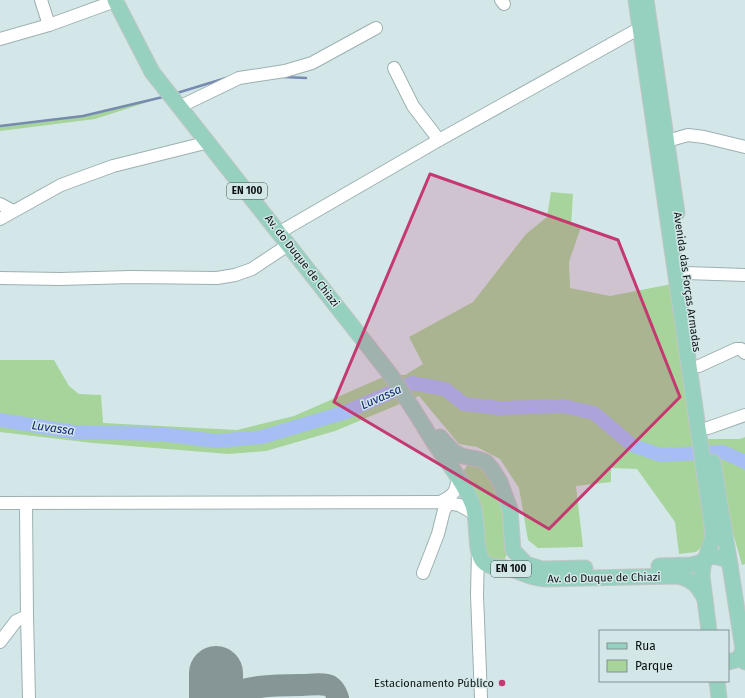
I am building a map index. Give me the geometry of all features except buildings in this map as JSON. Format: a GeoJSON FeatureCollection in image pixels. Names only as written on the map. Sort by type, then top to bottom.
{"type":"FeatureCollection","features":[{"type":"Feature","properties":{"kind":"main road","name":"Av. do Duque de Chiazi"},"geometry":{"type":"LineString","coordinates":[[116,0],[152,72],[280,232],[288,245],[390,374],[458,476],[472,503],[475,514],[478,551],[486,563],[512,569],[532,578],[545,579],[680,577],[695,583],[705,599]]}},
{"type":"Feature","properties":{"kind":"main road","name":"Avenida das Forças Armadas"},"geometry":{"type":"LineString","coordinates":[[636,0],[706,435]]}},
{"type":"Feature","properties":{"kind":"main road","name":"Avenida das Forças Armadas"},"geometry":{"type":"LineString","coordinates":[[646,0],[699,366],[706,435],[713,537],[705,559],[702,576],[710,630]]}},
{"type":"Feature","properties":{"kind":"main road","name":"Av. do Duque de Chiazi"},"geometry":{"type":"LineString","coordinates":[[410,403],[454,452],[462,456],[478,458],[486,462],[492,469],[506,496],[512,520],[514,550],[526,564],[542,569],[682,566],[699,563],[705,559]]}},
{"type":"Feature","properties":{"kind":"main road"},"geometry":{"type":"LineString","coordinates":[[458,476],[463,463],[470,459],[478,458]]}},
{"type":"Feature","properties":{"kind":"main road","name":"Avenida das Forças Armadas"},"geometry":{"type":"LineString","coordinates":[[708,462],[730,564],[740,590],[744,656]]}},
{"type":"Feature","properties":{"kind":"main road","name":"EN 100"},"geometry":{"type":"LineString","coordinates":[[500,567],[512,558],[514,550]]}},
{"type":"Feature","properties":{"kind":"main road","name":"EN 100"},"geometry":{"type":"LineString","coordinates":[[705,559],[712,556],[719,557],[730,564]]}},
{"type":"Feature","properties":{"kind":"main road"},"geometry":{"type":"LineString","coordinates":[[729,662],[744,656]]}},
{"type":"Feature","properties":{"kind":"main road"},"geometry":{"type":"LineString","coordinates":[[717,682],[719,698]]}},
{"type":"Feature","properties":{"kind":"street"},"geometry":{"type":"LineString","coordinates":[[41,0],[49,25]]}},
{"type":"Feature","properties":{"kind":"street"},"geometry":{"type":"LineString","coordinates":[[0,38],[49,25],[116,0]]}},
{"type":"Feature","properties":{"kind":"street"},"geometry":{"type":"LineString","coordinates":[[179,106],[238,78],[285,71],[312,63],[376,28]]}},
{"type":"Feature","properties":{"kind":"street"},"geometry":{"type":"LineString","coordinates":[[280,232],[439,140],[640,28]]}},
{"type":"Feature","properties":{"kind":"street"},"geometry":{"type":"LineString","coordinates":[[394,68],[413,106],[439,140]]}},
{"type":"Feature","properties":{"kind":"street"},"geometry":{"type":"LineString","coordinates":[[667,141],[688,135],[745,147]]}},
{"type":"Feature","properties":{"kind":"street"},"geometry":{"type":"LineString","coordinates":[[0,220],[13,211],[61,185],[113,166],[209,142]]}},
{"type":"Feature","properties":{"kind":"street"},"geometry":{"type":"LineString","coordinates":[[0,204],[13,211]]}},
{"type":"Feature","properties":{"kind":"street"},"geometry":{"type":"LineString","coordinates":[[0,278],[60,280],[131,277],[217,278],[235,275],[252,269],[288,245]]}},
{"type":"Feature","properties":{"kind":"street"},"geometry":{"type":"LineString","coordinates":[[686,273],[745,275]]}},
{"type":"Feature","properties":{"kind":"street"},"geometry":{"type":"LineString","coordinates":[[699,366],[736,349],[741,349],[745,353]]}},
{"type":"Feature","properties":{"kind":"street"},"geometry":{"type":"LineString","coordinates":[[706,435],[745,415]]}},
{"type":"Feature","properties":{"kind":"street"},"geometry":{"type":"LineString","coordinates":[[423,573],[438,534],[445,503],[453,495],[457,486],[458,476]]}},
{"type":"Feature","properties":{"kind":"street"},"geometry":{"type":"LineString","coordinates":[[0,503],[445,503],[460,504],[475,514]]}},
{"type":"Feature","properties":{"kind":"street"},"geometry":{"type":"LineString","coordinates":[[26,504],[29,698]]}},
{"type":"Feature","properties":{"kind":"street"},"geometry":{"type":"LineString","coordinates":[[478,551],[481,698]]}},
{"type":"Feature","properties":{"kind":"street"},"geometry":{"type":"LineString","coordinates":[[478,595],[489,572],[500,567]]}},
{"type":"Feature","properties":{"kind":"street"},"geometry":{"type":"LineString","coordinates":[[0,642],[16,621],[27,616]]}},
{"type":"Feature","properties":{"kind":"highlighted area"},"geometry":{"type":"Polygon","coordinates":[[[430,174],[618,240],[680,397],[549,529],[334,402],[430,174]]]}},
{"type":"Feature","properties":{"kind":"green space"},"geometry":{"type":"Polygon","coordinates":[[[157,99],[95,119],[0,131],[0,126],[83,116],[157,99]]]}},
{"type":"Feature","properties":{"kind":"green space"},"geometry":{"type":"Polygon","coordinates":[[[551,192],[573,194],[571,225],[581,227],[569,262],[570,288],[610,296],[677,283],[700,439],[740,439],[745,437],[745,564],[742,565],[713,462],[713,537],[696,552],[679,554],[675,522],[637,469],[611,468],[611,482],[576,486],[583,547],[538,548],[528,540],[519,488],[500,459],[477,447],[459,444],[419,396],[335,431],[266,451],[229,454],[93,443],[0,432],[0,360],[54,360],[69,386],[79,394],[101,395],[103,423],[237,430],[294,416],[390,374],[405,375],[423,364],[409,337],[473,302],[526,234],[547,217],[551,192]]]}},
{"type":"Feature","properties":{"kind":"green space"},"geometry":{"type":"Polygon","coordinates":[[[469,463],[482,465],[502,501],[507,552],[505,559],[498,562],[491,561],[483,548],[484,524],[481,514],[462,473],[469,463]]]}},
{"type":"Feature","properties":{"kind":"waterway"},"geometry":{"type":"LineString","coordinates":[[284,77],[306,78]]}},
{"type":"Feature","properties":{"kind":"waterway"},"geometry":{"type":"LineString","coordinates":[[177,93],[226,78]]}},
{"type":"Feature","properties":{"kind":"waterway"},"geometry":{"type":"LineString","coordinates":[[0,126],[83,116],[163,97]]}},
{"type":"Feature","properties":{"kind":"waterway","name":"Luvassa"},"geometry":{"type":"LineString","coordinates":[[0,420],[74,432],[161,434],[216,441],[262,437],[346,412],[412,383],[445,389],[464,404],[500,408],[563,406],[594,413],[632,445],[660,455],[723,452],[745,462]]}},
{"type":"Feature","properties":{"kind":"taxiway"},"geometry":{"type":"LineString","coordinates":[[217,698],[259,687],[317,684],[324,684],[333,688],[338,698]]}},
{"type":"Feature","properties":{"kind":"runway"},"geometry":{"type":"LineString","coordinates":[[216,673],[216,698]]}},
{"type":"Feature","properties":{"kind":"place","name":"Estacionamento Público"},"geometry":{"type":"Point","coordinates":[502,683]}}]}
